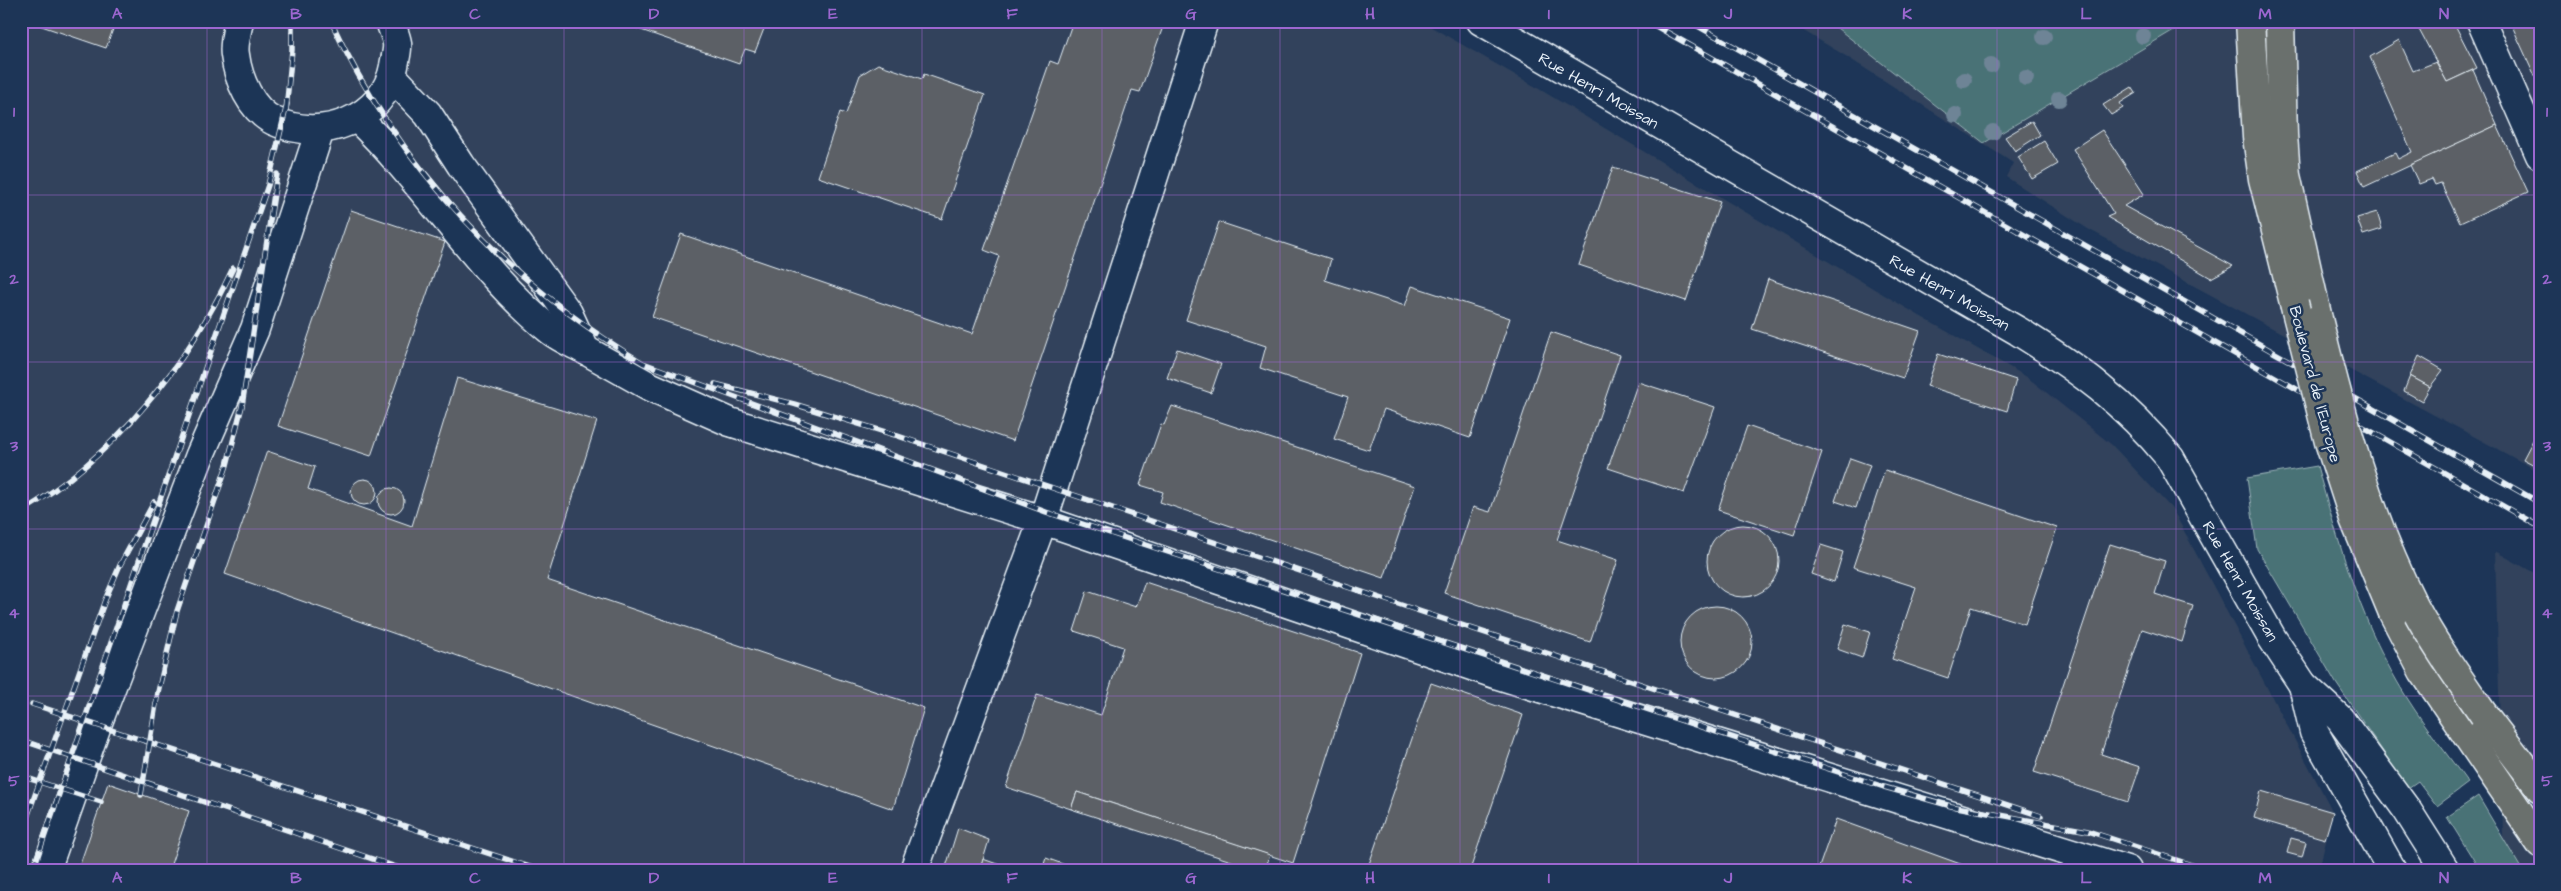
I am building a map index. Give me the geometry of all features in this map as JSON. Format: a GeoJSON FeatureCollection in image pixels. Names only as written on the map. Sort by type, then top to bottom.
{"type":"FeatureCollection","features":[{"type":"Feature","properties":{"kind":"main road","name":"Boulevard de l'Europe"},"geometry":{"type":"LineString","coordinates":[[2250,21],[2259,154],[2263,179],[2329,442],[2354,519],[2393,613],[2423,671],[2540,843]]}},
{"type":"Feature","properties":{"kind":"main road","name":"Boulevard de l'Europe"},"geometry":{"type":"LineString","coordinates":[[2280,21],[2286,175],[2339,405],[2360,476],[2388,551],[2415,607],[2484,715],[2540,788]]}},
{"type":"Feature","properties":{"kind":"street"},"geometry":{"type":"LineString","coordinates":[[240,21],[234,54],[242,84],[258,109],[274,121],[320,130],[358,119],[382,97],[392,76],[397,44],[390,21]]}},
{"type":"Feature","properties":{"kind":"street"},"geometry":{"type":"LineString","coordinates":[[914,870],[1043,520],[1204,21]]}},
{"type":"Feature","properties":{"kind":"street","name":"Rue Henri Moissan"},"geometry":{"type":"LineString","coordinates":[[1481,21],[2018,331],[2083,373],[2127,410],[2170,458],[2272,638],[2303,685],[2340,719],[2407,810],[2445,870]]}},
{"type":"Feature","properties":{"kind":"street"},"geometry":{"type":"LineString","coordinates":[[2481,21],[2536,138]]}},
{"type":"Feature","properties":{"kind":"street"},"geometry":{"type":"LineString","coordinates":[[392,76],[428,114],[461,165],[568,313],[585,350]]}},
{"type":"Feature","properties":{"kind":"street"},"geometry":{"type":"LineString","coordinates":[[358,119],[388,148],[520,303],[553,332],[649,386],[730,422],[1043,520],[1498,675],[2127,870]]}},
{"type":"Feature","properties":{"kind":"street"},"geometry":{"type":"LineString","coordinates":[[46,870],[94,734],[200,455],[255,329],[320,130]]}},
{"type":"Feature","properties":{"kind":"street","name":"Rue Henri Moissan"},"geometry":{"type":"LineString","coordinates":[[2303,685],[2314,732],[2392,870]]}},
{"type":"Feature","properties":{"kind":"shaded area"},"geometry":{"type":"Polygon","coordinates":[[[21,21],[1421,21],[1524,80],[1918,315],[2027,377],[2112,445],[2173,510],[2333,812],[2319,870],[21,870],[21,21]]]}},
{"type":"Feature","properties":{"kind":"shaded area"},"geometry":{"type":"Polygon","coordinates":[[[1787,21],[2540,21],[2540,472],[2088,229],[2006,177],[2013,163],[1844,55],[1787,21]]]}},
{"type":"Feature","properties":{"kind":"shaded area"},"geometry":{"type":"Polygon","coordinates":[[[2495,551],[2540,576],[2540,870],[2504,870],[2495,551]]]}},
{"type":"Feature","properties":{"kind":"green space"},"geometry":{"type":"Polygon","coordinates":[[[1828,21],[2189,21],[1984,143],[1828,21]]]}},
{"type":"Feature","properties":{"kind":"green space"},"geometry":{"type":"Polygon","coordinates":[[[2317,466],[2351,578],[2384,658],[2414,709],[2468,783],[2437,806],[2418,781],[2408,788],[2336,683],[2257,549],[2247,478],[2317,466]]]}},
{"type":"Feature","properties":{"kind":"green space"},"geometry":{"type":"Polygon","coordinates":[[[2478,796],[2522,870],[2480,870],[2447,817],[2478,796]]]}},
{"type":"Feature","properties":{"kind":"building"},"geometry":{"type":"Polygon","coordinates":[[[27,21],[116,21],[106,48],[27,21]]]}},
{"type":"Feature","properties":{"kind":"building"},"geometry":{"type":"Polygon","coordinates":[[[615,21],[767,21],[755,52],[745,49],[739,64],[615,21]]]}},
{"type":"Feature","properties":{"kind":"building"},"geometry":{"type":"Polygon","coordinates":[[[1073,21],[1165,21],[1140,92],[1132,90],[1013,441],[652,317],[681,234],[972,334],[999,256],[984,250],[1050,61],[1058,64],[1073,21]]]}},
{"type":"Feature","properties":{"kind":"building"},"geometry":{"type":"Polygon","coordinates":[[[2421,21],[2453,21],[2477,68],[2447,82],[2416,24],[2421,21]]]}},
{"type":"Feature","properties":{"kind":"building"},"geometry":{"type":"Polygon","coordinates":[[[2510,21],[2540,21],[2540,87],[2517,37],[2510,21]]]}},
{"type":"Feature","properties":{"kind":"building"},"geometry":{"type":"Polygon","coordinates":[[[2399,40],[2413,71],[2436,62],[2447,82],[2473,70],[2497,125],[2364,187],[2357,171],[2395,153],[2398,159],[2412,152],[2370,57],[2399,40]]]}},
{"type":"Feature","properties":{"kind":"building"},"geometry":{"type":"Polygon","coordinates":[[[878,64],[922,79],[924,74],[985,95],[942,219],[818,177],[840,112],[846,114],[860,75],[878,64]]]}},
{"type":"Feature","properties":{"kind":"building"},"geometry":{"type":"Polygon","coordinates":[[[2132,87],[2136,93],[2120,103],[2123,108],[2111,115],[2103,105],[2132,87]]]}},
{"type":"Feature","properties":{"kind":"building"},"geometry":{"type":"Polygon","coordinates":[[[2032,121],[2040,135],[2015,151],[2005,137],[2032,121]]]}},
{"type":"Feature","properties":{"kind":"building"},"geometry":{"type":"Polygon","coordinates":[[[2497,125],[2528,192],[2460,223],[2441,183],[2435,185],[2432,179],[2419,184],[2410,165],[2497,125]]]}},
{"type":"Feature","properties":{"kind":"building"},"geometry":{"type":"Polygon","coordinates":[[[2102,130],[2144,194],[2124,206],[2233,266],[2211,278],[2107,217],[2114,214],[2073,149],[2102,130]]]}},
{"type":"Feature","properties":{"kind":"building"},"geometry":{"type":"Polygon","coordinates":[[[2044,141],[2058,164],[2032,179],[2018,157],[2044,141]]]}},
{"type":"Feature","properties":{"kind":"building"},"geometry":{"type":"Polygon","coordinates":[[[1613,167],[1720,202],[1686,301],[1579,265],[1613,167]]]}},
{"type":"Feature","properties":{"kind":"building"},"geometry":{"type":"Polygon","coordinates":[[[351,210],[445,242],[371,456],[278,426],[351,210]]]}},
{"type":"Feature","properties":{"kind":"building"},"geometry":{"type":"Polygon","coordinates":[[[2377,212],[2382,229],[2363,235],[2357,218],[2377,212]]]}},
{"type":"Feature","properties":{"kind":"building"},"geometry":{"type":"Polygon","coordinates":[[[1219,222],[1331,259],[1325,280],[1405,306],[1412,286],[1510,318],[1470,438],[1384,409],[1369,450],[1334,439],[1348,397],[1260,368],[1266,346],[1186,320],[1219,222]]]}},
{"type":"Feature","properties":{"kind":"building"},"geometry":{"type":"Polygon","coordinates":[[[1768,279],[1920,331],[1903,378],[1752,329],[1768,279]]]}},
{"type":"Feature","properties":{"kind":"building"},"geometry":{"type":"Polygon","coordinates":[[[1551,332],[1620,355],[1557,540],[1618,560],[1590,642],[1444,593],[1473,507],[1490,512],[1551,332]]]}},
{"type":"Feature","properties":{"kind":"building"},"geometry":{"type":"Polygon","coordinates":[[[1177,349],[1221,364],[1211,393],[1167,378],[1177,349]]]}},
{"type":"Feature","properties":{"kind":"building"},"geometry":{"type":"Polygon","coordinates":[[[1938,354],[2016,380],[2007,411],[1927,386],[1938,354]]]}},
{"type":"Feature","properties":{"kind":"building"},"geometry":{"type":"Polygon","coordinates":[[[2419,356],[2443,370],[2430,387],[2410,376],[2419,356]]]}},
{"type":"Feature","properties":{"kind":"building"},"geometry":{"type":"Polygon","coordinates":[[[2410,376],[2430,387],[2422,401],[2404,391],[2410,376]]]}},
{"type":"Feature","properties":{"kind":"building"},"geometry":{"type":"Polygon","coordinates":[[[457,378],[597,421],[547,580],[924,708],[893,809],[225,574],[267,451],[315,467],[308,489],[412,526],[457,378]]]}},
{"type":"Feature","properties":{"kind":"building"},"geometry":{"type":"Polygon","coordinates":[[[1638,382],[1715,407],[1684,493],[1608,468],[1638,382]]]}},
{"type":"Feature","properties":{"kind":"building"},"geometry":{"type":"Polygon","coordinates":[[[1172,406],[1415,486],[1384,578],[1160,502],[1163,492],[1140,485],[1161,424],[1164,425],[1172,406]]]}},
{"type":"Feature","properties":{"kind":"building"},"geometry":{"type":"Polygon","coordinates":[[[1747,426],[1822,452],[1794,535],[1718,510],[1747,426]]]}},
{"type":"Feature","properties":{"kind":"building"},"geometry":{"type":"Polygon","coordinates":[[[2533,440],[2540,444],[2540,468],[2523,459],[2533,440]]]}},
{"type":"Feature","properties":{"kind":"building"},"geometry":{"type":"Polygon","coordinates":[[[1850,458],[1870,465],[1856,508],[1835,501],[1850,458]]]}},
{"type":"Feature","properties":{"kind":"building"},"geometry":{"type":"Polygon","coordinates":[[[1885,470],[2057,528],[2025,624],[1971,607],[1948,678],[1892,659],[1916,587],[1853,567],[1885,470]]]}},
{"type":"Feature","properties":{"kind":"building"},"geometry":{"type":"Polygon","coordinates":[[[364,479],[373,483],[377,492],[373,501],[364,505],[355,501],[351,492],[355,483],[364,479]]]}},
{"type":"Feature","properties":{"kind":"building"},"geometry":{"type":"Polygon","coordinates":[[[391,488],[400,492],[404,501],[400,510],[391,514],[382,510],[378,501],[382,492],[391,488]]]}},
{"type":"Feature","properties":{"kind":"building"},"geometry":{"type":"Polygon","coordinates":[[[1743,525],[1763,531],[1773,541],[1779,561],[1773,581],[1763,591],[1743,597],[1723,591],[1713,581],[1707,561],[1713,541],[1723,531],[1743,525]]]}},
{"type":"Feature","properties":{"kind":"building"},"geometry":{"type":"Polygon","coordinates":[[[2110,544],[2165,561],[2155,594],[2193,606],[2182,642],[2142,629],[2101,754],[2140,767],[2128,802],[2034,772],[2110,544]]]}},
{"type":"Feature","properties":{"kind":"building"},"geometry":{"type":"Polygon","coordinates":[[[1821,545],[1843,552],[1834,582],[1811,574],[1821,545]]]}},
{"type":"Feature","properties":{"kind":"building"},"geometry":{"type":"Polygon","coordinates":[[[1145,582],[1360,653],[1293,863],[1077,792],[1071,809],[1006,787],[1037,695],[1101,715],[1123,647],[1074,631],[1087,591],[1136,607],[1145,582]]]}},
{"type":"Feature","properties":{"kind":"building"},"geometry":{"type":"Polygon","coordinates":[[[1716,606],[1736,612],[1746,622],[1752,642],[1746,662],[1736,672],[1716,678],[1696,672],[1686,662],[1680,642],[1686,622],[1696,612],[1716,606]]]}},
{"type":"Feature","properties":{"kind":"building"},"geometry":{"type":"Polygon","coordinates":[[[1845,624],[1870,632],[1862,658],[1837,649],[1845,624]]]}},
{"type":"Feature","properties":{"kind":"building"},"geometry":{"type":"Polygon","coordinates":[[[1431,683],[1523,715],[1470,870],[1367,870],[1431,683]]]}},
{"type":"Feature","properties":{"kind":"building"},"geometry":{"type":"Polygon","coordinates":[[[108,783],[189,811],[169,870],[78,870],[108,783]]]}},
{"type":"Feature","properties":{"kind":"building"},"geometry":{"type":"Polygon","coordinates":[[[2261,791],[2333,812],[2325,839],[2254,818],[2261,791]]]}},
{"type":"Feature","properties":{"kind":"building"},"geometry":{"type":"Polygon","coordinates":[[[1077,792],[1270,855],[1265,870],[1259,870],[1071,809],[1077,792]]]}},
{"type":"Feature","properties":{"kind":"building"},"geometry":{"type":"Polygon","coordinates":[[[1836,819],[1977,870],[1818,870],[1836,819]]]}},
{"type":"Feature","properties":{"kind":"building"},"geometry":{"type":"Polygon","coordinates":[[[958,828],[989,840],[980,870],[945,870],[958,828]]]}},
{"type":"Feature","properties":{"kind":"building"},"geometry":{"type":"Polygon","coordinates":[[[2291,838],[2306,842],[2302,857],[2287,853],[2291,838]]]}},
{"type":"Feature","properties":{"kind":"building"},"geometry":{"type":"Polygon","coordinates":[[[1046,858],[1079,870],[1042,870],[1046,858]]]}},
{"type":"Feature","properties":{"kind":"building"},"geometry":{"type":"Polygon","coordinates":[[[983,859],[1014,870],[980,870],[983,859]]]}},
{"type":"Feature","properties":{"kind":"railway"},"geometry":{"type":"LineString","coordinates":[[286,110],[292,50],[292,21]]}},
{"type":"Feature","properties":{"kind":"railway"},"geometry":{"type":"LineString","coordinates":[[331,21],[358,74],[388,124],[423,171],[461,216],[502,257],[546,296],[593,331],[643,363],[1046,512],[1884,787],[1951,806],[2088,831],[2207,870]]}},
{"type":"Feature","properties":{"kind":"railway"},"geometry":{"type":"LineString","coordinates":[[1647,21],[2540,527]]}},
{"type":"Feature","properties":{"kind":"railway"},"geometry":{"type":"LineString","coordinates":[[1689,21],[2540,503]]}},
{"type":"Feature","properties":{"kind":"railway"},"geometry":{"type":"LineString","coordinates":[[33,870],[268,185],[287,104]]}},
{"type":"Feature","properties":{"kind":"railway"},"geometry":{"type":"LineString","coordinates":[[141,795],[158,692],[177,611],[227,465],[242,406],[277,174]]}},
{"type":"Feature","properties":{"kind":"railway"},"geometry":{"type":"LineString","coordinates":[[21,512],[87,464],[145,406],[194,340],[233,268]]}},
{"type":"Feature","properties":{"kind":"railway"},"geometry":{"type":"LineString","coordinates":[[715,384],[794,404],[895,435],[1422,612],[2041,816]]}},
{"type":"Feature","properties":{"kind":"railway"},"geometry":{"type":"LineString","coordinates":[[21,834],[105,600],[120,565],[154,502]]}},
{"type":"Feature","properties":{"kind":"railway"},"geometry":{"type":"LineString","coordinates":[[32,704],[539,870]]}},
{"type":"Feature","properties":{"kind":"railway"},"geometry":{"type":"LineString","coordinates":[[21,740],[405,870]]}},
{"type":"Feature","properties":{"kind":"railway"},"geometry":{"type":"LineString","coordinates":[[21,776],[101,802]]}}]}
